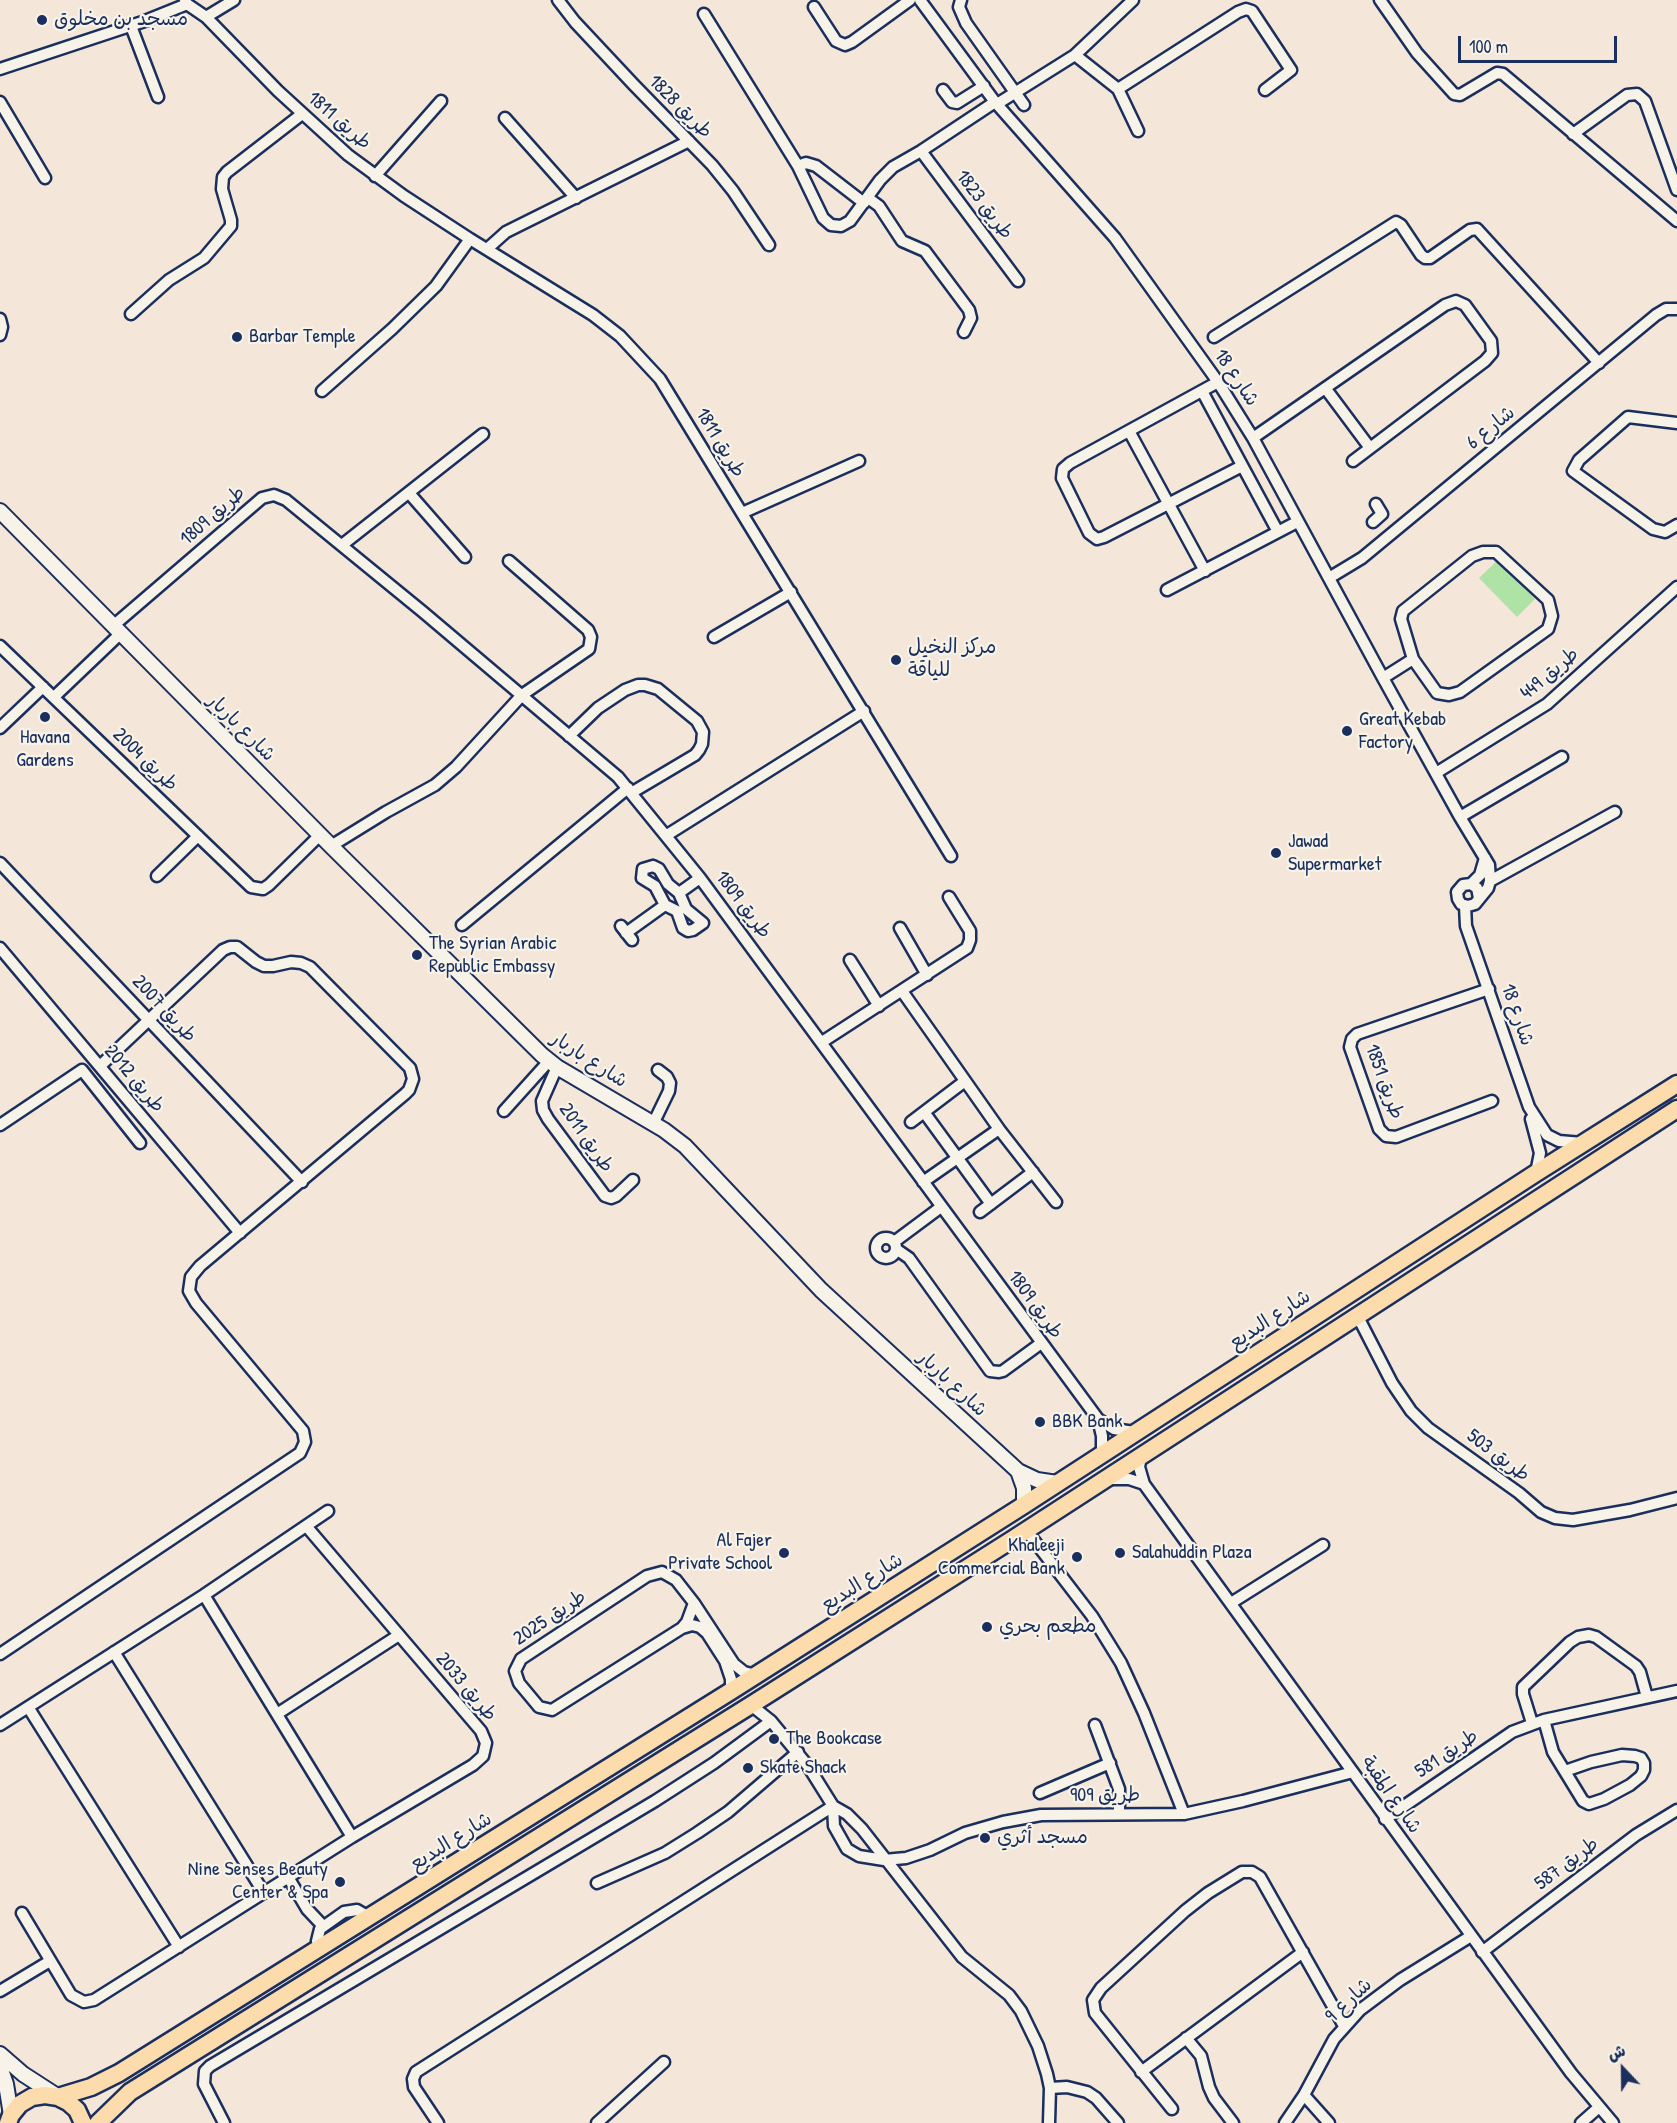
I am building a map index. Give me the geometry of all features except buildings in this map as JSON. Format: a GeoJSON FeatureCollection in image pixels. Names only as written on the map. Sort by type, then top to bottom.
{"type":"FeatureCollection","features":[{"type":"Feature","properties":{"kind":"main road","name":"شارع البديع"},"geometry":{"type":"LineString","coordinates":[[10,2119],[20,2104],[32,2097],[45,2095],[58,2097],[90,2087],[119,2073],[731,1691],[1677,1084]]}},
{"type":"Feature","properties":{"kind":"main road"},"geometry":{"type":"LineString","coordinates":[[98,2123],[130,2092],[751,1705],[1106,1479],[1677,1109]]}},
{"type":"Feature","properties":{"kind":"main road"},"geometry":{"type":"LineString","coordinates":[[1196,1393],[1208,1411]]}},
{"type":"Feature","properties":{"kind":"main road"},"geometry":{"type":"LineString","coordinates":[[58,2097],[77,2110],[83,2123]]}},
{"type":"Feature","properties":{"kind":"street"},"geometry":{"type":"LineString","coordinates":[[206,17],[234,0]]}},
{"type":"Feature","properties":{"kind":"street","name":"طريق 1828"},"geometry":{"type":"LineString","coordinates":[[558,0],[575,22],[723,177],[769,245]]}},
{"type":"Feature","properties":{"kind":"street"},"geometry":{"type":"LineString","coordinates":[[814,7],[836,41],[845,45],[910,0]]}},
{"type":"Feature","properties":{"kind":"street","name":"شارع 18"},"geometry":{"type":"LineString","coordinates":[[920,0],[996,103],[1114,238],[1218,382],[1253,438],[1383,678],[1485,858],[1491,873],[1490,881]]}},
{"type":"Feature","properties":{"kind":"street"},"geometry":{"type":"LineString","coordinates":[[961,0],[959,7],[966,23],[1024,105]]}},
{"type":"Feature","properties":{"kind":"street"},"geometry":{"type":"LineString","coordinates":[[704,14],[798,166],[824,219],[836,226],[846,224],[886,173],[1075,55],[1133,0]]}},
{"type":"Feature","properties":{"kind":"street"},"geometry":{"type":"LineString","coordinates":[[1380,0],[1417,52],[1454,94],[1460,94],[1497,73],[1503,74],[1677,221]]}},
{"type":"Feature","properties":{"kind":"street"},"geometry":{"type":"LineString","coordinates":[[0,69],[131,26],[186,2]]}},
{"type":"Feature","properties":{"kind":"street","name":"طريق 1811"},"geometry":{"type":"LineString","coordinates":[[186,2],[206,17],[302,114],[348,155],[375,176],[470,239],[593,315],[620,336],[660,379],[951,856]]}},
{"type":"Feature","properties":{"kind":"street"},"geometry":{"type":"LineString","coordinates":[[1118,89],[1246,9],[1252,11],[1291,70],[1265,90]]}},
{"type":"Feature","properties":{"kind":"street"},"geometry":{"type":"LineString","coordinates":[[131,26],[158,97]]}},
{"type":"Feature","properties":{"kind":"street"},"geometry":{"type":"LineString","coordinates":[[1075,55],[1118,89],[1138,131]]}},
{"type":"Feature","properties":{"kind":"street"},"geometry":{"type":"LineString","coordinates":[[943,90],[952,102],[957,103],[984,86]]}},
{"type":"Feature","properties":{"kind":"street"},"geometry":{"type":"LineString","coordinates":[[1573,134],[1627,96],[1637,94],[1645,101],[1677,190]]}},
{"type":"Feature","properties":{"kind":"street"},"geometry":{"type":"LineString","coordinates":[[0,102],[45,178]]}},
{"type":"Feature","properties":{"kind":"street"},"geometry":{"type":"LineString","coordinates":[[375,176],[441,102]]}},
{"type":"Feature","properties":{"kind":"street"},"geometry":{"type":"LineString","coordinates":[[131,314],[169,280],[204,258],[231,226],[222,189],[223,177],[227,172],[302,114]]}},
{"type":"Feature","properties":{"kind":"street"},"geometry":{"type":"LineString","coordinates":[[505,118],[576,198]]}},
{"type":"Feature","properties":{"kind":"street"},"geometry":{"type":"LineString","coordinates":[[487,249],[506,232],[689,141]]}},
{"type":"Feature","properties":{"kind":"street","name":"طريق 1823"},"geometry":{"type":"LineString","coordinates":[[921,151],[1018,280]]}},
{"type":"Feature","properties":{"kind":"street"},"geometry":{"type":"LineString","coordinates":[[798,166],[806,164],[816,166],[866,200],[879,206],[902,241],[925,250],[969,310],[971,318],[964,332]]}},
{"type":"Feature","properties":{"kind":"street"},"geometry":{"type":"LineString","coordinates":[[1214,337],[1396,222],[1401,225],[1425,258],[1430,258],[1470,230],[1477,229],[1599,363]]}},
{"type":"Feature","properties":{"kind":"street"},"geometry":{"type":"LineString","coordinates":[[322,391],[392,329],[436,286],[470,239]]}},
{"type":"Feature","properties":{"kind":"street"},"geometry":{"type":"LineString","coordinates":[[1253,438],[1445,305],[1456,301],[1465,305],[1491,341],[1492,352],[1485,361],[1353,461]]}},
{"type":"Feature","properties":{"kind":"street","name":"شارع 6"},"geometry":{"type":"LineString","coordinates":[[1329,578],[1354,564],[1661,312],[1677,309]]}},
{"type":"Feature","properties":{"kind":"street"},"geometry":{"type":"LineString","coordinates":[[0,319],[2,327],[0,335]]}},
{"type":"Feature","properties":{"kind":"street"},"geometry":{"type":"LineString","coordinates":[[1218,382],[1070,463],[1063,469],[1062,478],[1089,533],[1094,538],[1101,539],[1242,466]]}},
{"type":"Feature","properties":{"kind":"street"},"geometry":{"type":"LineString","coordinates":[[1326,389],[1370,448]]}},
{"type":"Feature","properties":{"kind":"street"},"geometry":{"type":"LineString","coordinates":[[1202,391],[1278,532]]}},
{"type":"Feature","properties":{"kind":"street"},"geometry":{"type":"LineString","coordinates":[[1677,423],[1628,417],[1579,460],[1573,471],[1653,529],[1665,532],[1677,525]]}},
{"type":"Feature","properties":{"kind":"street"},"geometry":{"type":"LineString","coordinates":[[1129,431],[1205,571]]}},
{"type":"Feature","properties":{"kind":"street"},"geometry":{"type":"LineString","coordinates":[[342,545],[483,434]]}},
{"type":"Feature","properties":{"kind":"street"},"geometry":{"type":"LineString","coordinates":[[742,513],[859,461]]}},
{"type":"Feature","properties":{"kind":"street"},"geometry":{"type":"LineString","coordinates":[[409,493],[465,556]]}},
{"type":"Feature","properties":{"kind":"street","name":"طريق 1809"},"geometry":{"type":"LineString","coordinates":[[54,697],[117,630],[266,496],[283,497],[618,777],[700,878],[822,1042],[1040,1344],[1098,1419],[1114,1429],[1134,1432]]}},
{"type":"Feature","properties":{"kind":"street"},"geometry":{"type":"LineString","coordinates":[[1376,504],[1377,518],[1396,530]]}},
{"type":"Feature","properties":{"kind":"street","name":"شارع باربار"},"geometry":{"type":"LineString","coordinates":[[1,513],[320,835],[553,1064],[653,1124],[685,1146],[821,1290],[1018,1471],[1037,1480],[1057,1483]]}},
{"type":"Feature","properties":{"kind":"street"},"geometry":{"type":"LineString","coordinates":[[1167,590],[1297,522]]}},
{"type":"Feature","properties":{"kind":"street"},"geometry":{"type":"LineString","coordinates":[[1483,552],[1496,552],[1548,600],[1552,616],[1548,629],[1460,692],[1449,695],[1437,693],[1413,659],[1402,627],[1403,611],[1472,556],[1483,552]]}},
{"type":"Feature","properties":{"kind":"street"},"geometry":{"type":"LineString","coordinates":[[332,846],[441,781],[522,695],[586,652],[590,646],[591,638],[585,627],[509,561]]}},
{"type":"Feature","properties":{"kind":"street","name":"طريق 449"},"geometry":{"type":"LineString","coordinates":[[1436,773],[1547,704],[1677,587]]}},
{"type":"Feature","properties":{"kind":"street"},"geometry":{"type":"LineString","coordinates":[[714,637],[790,592]]}},
{"type":"Feature","properties":{"kind":"street","name":"طريق 2004"},"geometry":{"type":"LineString","coordinates":[[0,646],[251,887],[263,889],[269,885],[320,835]]}},
{"type":"Feature","properties":{"kind":"street"},"geometry":{"type":"LineString","coordinates":[[1383,678],[1413,659]]}},
{"type":"Feature","properties":{"kind":"street"},"geometry":{"type":"LineString","coordinates":[[462,925],[629,790],[695,754],[703,738],[701,726],[697,721],[658,689],[645,685],[625,690],[598,708],[569,736]]}},
{"type":"Feature","properties":{"kind":"street"},"geometry":{"type":"LineString","coordinates":[[0,728],[43,687]]}},
{"type":"Feature","properties":{"kind":"street"},"geometry":{"type":"LineString","coordinates":[[666,835],[864,711]]}},
{"type":"Feature","properties":{"kind":"street"},"geometry":{"type":"LineString","coordinates":[[1460,817],[1562,757]]}},
{"type":"Feature","properties":{"kind":"street"},"geometry":{"type":"LineString","coordinates":[[1473,902],[1490,881],[1615,812]]}},
{"type":"Feature","properties":{"kind":"street"},"geometry":{"type":"LineString","coordinates":[[157,876],[198,836]]}},
{"type":"Feature","properties":{"kind":"street"},"geometry":{"type":"LineString","coordinates":[[1471,884],[1482,869],[1485,858]]}},
{"type":"Feature","properties":{"kind":"street","name":"طريق 2007"},"geometry":{"type":"LineString","coordinates":[[0,862],[302,1182]]}},
{"type":"Feature","properties":{"kind":"street"},"geometry":{"type":"LineString","coordinates":[[679,893],[700,878]]}},
{"type":"Feature","properties":{"kind":"street"},"geometry":{"type":"LineString","coordinates":[[1471,884],[1477,888],[1473,902],[1459,902],[1457,892],[1463,885],[1471,884]]}},
{"type":"Feature","properties":{"kind":"street"},"geometry":{"type":"LineString","coordinates":[[665,905],[662,885],[679,893]]}},
{"type":"Feature","properties":{"kind":"street"},"geometry":{"type":"LineString","coordinates":[[679,893],[682,926],[685,930],[693,930],[713,915]]}},
{"type":"Feature","properties":{"kind":"street"},"geometry":{"type":"LineString","coordinates":[[822,1042],[963,951],[970,940],[968,927],[949,897]]}},
{"type":"Feature","properties":{"kind":"street","name":"شارع 18"},"geometry":{"type":"LineString","coordinates":[[1473,902],[1464,919],[1530,1107],[1539,1146],[1536,1173]]}},
{"type":"Feature","properties":{"kind":"street"},"geometry":{"type":"LineString","coordinates":[[665,905],[681,910],[703,923]]}},
{"type":"Feature","properties":{"kind":"street"},"geometry":{"type":"LineString","coordinates":[[626,933],[665,905]]}},
{"type":"Feature","properties":{"kind":"street"},"geometry":{"type":"LineString","coordinates":[[900,928],[927,975]]}},
{"type":"Feature","properties":{"kind":"street"},"geometry":{"type":"LineString","coordinates":[[0,1654],[296,1456],[303,1448],[305,1437],[303,1431],[196,1303],[189,1291],[189,1284],[195,1271],[405,1094],[412,1085],[412,1073],[406,1064],[310,968],[301,963],[291,962],[264,966],[237,947],[230,947],[218,955],[100,1066]]}},
{"type":"Feature","properties":{"kind":"street","name":"طريق 2012"},"geometry":{"type":"LineString","coordinates":[[0,948],[240,1233]]}},
{"type":"Feature","properties":{"kind":"street"},"geometry":{"type":"LineString","coordinates":[[850,960],[879,1006]]}},
{"type":"Feature","properties":{"kind":"street","name":"طريق 1851"},"geometry":{"type":"LineString","coordinates":[[1489,989],[1357,1034],[1352,1039],[1350,1047],[1380,1129],[1386,1136],[1396,1137],[1492,1101]]}},
{"type":"Feature","properties":{"kind":"street"},"geometry":{"type":"LineString","coordinates":[[902,991],[999,1128],[1056,1202]]}},
{"type":"Feature","properties":{"kind":"street"},"geometry":{"type":"LineString","coordinates":[[504,1111],[553,1064]]}},
{"type":"Feature","properties":{"kind":"street","name":"طريق 2011"},"geometry":{"type":"LineString","coordinates":[[553,1064],[542,1101],[543,1110],[548,1119],[605,1196],[611,1198],[616,1196],[633,1180]]}},
{"type":"Feature","properties":{"kind":"street"},"geometry":{"type":"LineString","coordinates":[[0,1125],[82,1070],[140,1143]]}},
{"type":"Feature","properties":{"kind":"street"},"geometry":{"type":"LineString","coordinates":[[653,1124],[669,1091],[670,1083],[667,1077],[658,1070]]}},
{"type":"Feature","properties":{"kind":"street"},"geometry":{"type":"LineString","coordinates":[[911,1122],[965,1081]]}},
{"type":"Feature","properties":{"kind":"street","name":"شارع 18"},"geometry":{"type":"LineString","coordinates":[[1530,1107],[1547,1135],[1558,1141],[1583,1143]]}},
{"type":"Feature","properties":{"kind":"street"},"geometry":{"type":"LineString","coordinates":[[924,1112],[991,1204]]}},
{"type":"Feature","properties":{"kind":"street"},"geometry":{"type":"LineString","coordinates":[[923,1182],[999,1128]]}},
{"type":"Feature","properties":{"kind":"street"},"geometry":{"type":"LineString","coordinates":[[980,1212],[1033,1172]]}},
{"type":"Feature","properties":{"kind":"street"},"geometry":{"type":"LineString","coordinates":[[941,1207],[895,1246],[909,1258],[990,1371],[1003,1371],[1040,1344]]}},
{"type":"Feature","properties":{"kind":"street","name":"طريق 503"},"geometry":{"type":"LineString","coordinates":[[1357,1315],[1392,1383],[1411,1411],[1428,1428],[1519,1493],[1541,1512],[1556,1518],[1573,1520],[1630,1510],[1677,1498]]}},
{"type":"Feature","properties":{"kind":"street"},"geometry":{"type":"LineString","coordinates":[[1098,1419],[1102,1436],[1102,1454]]}},
{"type":"Feature","properties":{"kind":"street"},"geometry":{"type":"LineString","coordinates":[[1141,1456],[1139,1473],[1144,1484]]}},
{"type":"Feature","properties":{"kind":"street"},"geometry":{"type":"LineString","coordinates":[[1018,1471],[1024,1488],[1024,1505]]}},
{"type":"Feature","properties":{"kind":"street"},"geometry":{"type":"LineString","coordinates":[[1106,1479],[1129,1479],[1144,1484]]}},
{"type":"Feature","properties":{"kind":"street","name":"شارع المقبة"},"geometry":{"type":"LineString","coordinates":[[1144,1484],[1482,1952],[1571,2073],[1598,2108],[1613,2123]]}},
{"type":"Feature","properties":{"kind":"street"},"geometry":{"type":"LineString","coordinates":[[0,1725],[204,1595],[328,1511]]}},
{"type":"Feature","properties":{"kind":"street","name":"طريق 2033"},"geometry":{"type":"LineString","coordinates":[[22,1914],[71,1995],[79,2001],[89,2002],[352,1837],[473,1765],[483,1756],[486,1750],[485,1736],[307,1527]]}},
{"type":"Feature","properties":{"kind":"street"},"geometry":{"type":"LineString","coordinates":[[1026,1530],[1092,1616],[1121,1663],[1144,1713],[1184,1814]]}},
{"type":"Feature","properties":{"kind":"street"},"geometry":{"type":"LineString","coordinates":[[1231,1603],[1323,1545]]}},
{"type":"Feature","properties":{"kind":"street","name":"طريق 2025"},"geometry":{"type":"LineString","coordinates":[[682,1628],[552,1710],[539,1707],[515,1675],[515,1666],[521,1659],[652,1574],[662,1572],[672,1576],[694,1603],[734,1664],[744,1672],[756,1675]]}},
{"type":"Feature","properties":{"kind":"street"},"geometry":{"type":"LineString","coordinates":[[204,1595],[352,1837]]}},
{"type":"Feature","properties":{"kind":"street"},"geometry":{"type":"LineString","coordinates":[[682,1628],[687,1622],[694,1603]]}},
{"type":"Feature","properties":{"kind":"street"},"geometry":{"type":"LineString","coordinates":[[682,1628],[696,1626],[707,1633],[728,1667],[731,1691]]}},
{"type":"Feature","properties":{"kind":"street"},"geometry":{"type":"LineString","coordinates":[[277,1714],[399,1635]]}},
{"type":"Feature","properties":{"kind":"street"},"geometry":{"type":"LineString","coordinates":[[1566,1771],[1622,1755],[1641,1758],[1644,1770],[1641,1776],[1630,1785],[1589,1804],[1583,1801],[1551,1746],[1523,1694],[1523,1687],[1570,1642],[1578,1637],[1589,1635],[1596,1637],[1636,1666],[1647,1697]]}},
{"type":"Feature","properties":{"kind":"street"},"geometry":{"type":"LineString","coordinates":[[114,1652],[264,1893]]}},
{"type":"Feature","properties":{"kind":"street","name":"طريق 581"},"geometry":{"type":"LineString","coordinates":[[1385,1819],[1512,1732],[1538,1722],[1677,1691]]}},
{"type":"Feature","properties":{"kind":"street"},"geometry":{"type":"LineString","coordinates":[[751,1705],[771,1721],[798,1752],[833,1806],[854,1820],[962,1957],[1009,1995],[1021,2011],[1038,2046],[1050,2088],[1049,2123]]}},
{"type":"Feature","properties":{"kind":"street"},"geometry":{"type":"LineString","coordinates":[[28,1707],[179,1947]]}},
{"type":"Feature","properties":{"kind":"street"},"geometry":{"type":"LineString","coordinates":[[224,2123],[204,2084],[206,2071],[210,2066],[655,1802],[714,1763],[771,1721]]}},
{"type":"Feature","properties":{"kind":"street"},"geometry":{"type":"LineString","coordinates":[[1095,1725],[1119,1789],[1119,1814]]}},
{"type":"Feature","properties":{"kind":"street"},"geometry":{"type":"LineString","coordinates":[[597,1883],[665,1853],[698,1833],[728,1812],[798,1752]]}},
{"type":"Feature","properties":{"kind":"street"},"geometry":{"type":"LineString","coordinates":[[1040,1793],[1110,1763]]}},
{"type":"Feature","properties":{"kind":"street","name":"طريق 909"},"geometry":{"type":"LineString","coordinates":[[833,1806],[834,1826],[847,1849],[859,1856],[884,1860],[906,1858],[930,1850],[965,1833],[1022,1818],[1041,1815],[1184,1814],[1353,1772]]}},
{"type":"Feature","properties":{"kind":"street"},"geometry":{"type":"LineString","coordinates":[[438,2123],[414,2087],[413,2079],[416,2072],[833,1806]]}},
{"type":"Feature","properties":{"kind":"street","name":"طريق 587"},"geometry":{"type":"LineString","coordinates":[[1482,1952],[1636,1835],[1677,1810]]}},
{"type":"Feature","properties":{"kind":"street"},"geometry":{"type":"LineString","coordinates":[[1172,2109],[1095,2013],[1094,2000],[1101,1988],[1179,1916],[1208,1893],[1242,1872],[1252,1872],[1260,1877],[1344,2026]]}},
{"type":"Feature","properties":{"kind":"street"},"geometry":{"type":"LineString","coordinates":[[288,1877],[307,1909],[323,1926]]}},
{"type":"Feature","properties":{"kind":"street"},"geometry":{"type":"LineString","coordinates":[[320,1948],[317,1936],[323,1926],[348,1911],[362,1912],[369,1917]]}},
{"type":"Feature","properties":{"kind":"street","name":"شارع 9"},"geometry":{"type":"LineString","coordinates":[[1285,2123],[1344,2026],[1378,1995],[1471,1936]]}},
{"type":"Feature","properties":{"kind":"street"},"geometry":{"type":"LineString","coordinates":[[1141,2072],[1303,1952]]}},
{"type":"Feature","properties":{"kind":"street"},"geometry":{"type":"LineString","coordinates":[[0,1991],[50,1961]]}},
{"type":"Feature","properties":{"kind":"street"},"geometry":{"type":"LineString","coordinates":[[1186,2038],[1201,2056],[1214,2098],[1233,2123]]}},
{"type":"Feature","properties":{"kind":"street"},"geometry":{"type":"LineString","coordinates":[[0,2054],[23,2074],[58,2097]]}},
{"type":"Feature","properties":{"kind":"street"},"geometry":{"type":"LineString","coordinates":[[597,2123],[664,2062]]}},
{"type":"Feature","properties":{"kind":"street"},"geometry":{"type":"LineString","coordinates":[[0,2067],[6,2084],[10,2119]]}},
{"type":"Feature","properties":{"kind":"street"},"geometry":{"type":"LineString","coordinates":[[1050,2088],[1078,2088],[1088,2092],[1118,2123]]}},
{"type":"Feature","properties":{"kind":"street"},"geometry":{"type":"LineString","coordinates":[[1304,2095],[1329,2123]]}},
{"type":"Feature","properties":{"kind":"street"},"geometry":{"type":"LineString","coordinates":[[1581,2123],[1598,2108]]}},
{"type":"Feature","properties":{"kind":"green space"},"geometry":{"type":"Polygon","coordinates":[[[1499,559],[1535,599],[1517,617],[1479,578],[1499,559]]]}},
{"type":"Feature","properties":{"kind":"place","name":"مسجد بن مخلوق"},"geometry":{"type":"Point","coordinates":[42,20]}},
{"type":"Feature","properties":{"kind":"place","name":"Barbar Temple"},"geometry":{"type":"Point","coordinates":[237,337]}},
{"type":"Feature","properties":{"kind":"place","name":"مركز النخيل للياقة"},"geometry":{"type":"Point","coordinates":[896,660]}},
{"type":"Feature","properties":{"kind":"place","name":"Havana Gardens"},"geometry":{"type":"Point","coordinates":[45,717]}},
{"type":"Feature","properties":{"kind":"place","name":"Great Kebab Factory"},"geometry":{"type":"Point","coordinates":[1347,731]}},
{"type":"Feature","properties":{"kind":"place","name":"Jawad Supermarket"},"geometry":{"type":"Point","coordinates":[1276,853]}},
{"type":"Feature","properties":{"kind":"place","name":"The Syrian Arabic Republic Embassy"},"geometry":{"type":"Point","coordinates":[417,955]}},
{"type":"Feature","properties":{"kind":"place","name":"BBK Bank"},"geometry":{"type":"Point","coordinates":[1040,1422]}},
{"type":"Feature","properties":{"kind":"place","name":"Al Fajer Private School"},"geometry":{"type":"Point","coordinates":[784,1553]}},
{"type":"Feature","properties":{"kind":"place","name":"Salahuddin Plaza"},"geometry":{"type":"Point","coordinates":[1120,1553]}},
{"type":"Feature","properties":{"kind":"place","name":"Khaleeji Commercial Bank"},"geometry":{"type":"Point","coordinates":[1077,1557]}},
{"type":"Feature","properties":{"kind":"place","name":"مطعم بحري"},"geometry":{"type":"Point","coordinates":[987,1627]}},
{"type":"Feature","properties":{"kind":"place","name":"The Bookcase"},"geometry":{"type":"Point","coordinates":[774,1739]}},
{"type":"Feature","properties":{"kind":"place","name":"Skate Shack"},"geometry":{"type":"Point","coordinates":[748,1768]}},
{"type":"Feature","properties":{"kind":"place","name":"مسجد أثري"},"geometry":{"type":"Point","coordinates":[985,1838]}},
{"type":"Feature","properties":{"kind":"place","name":"Nine Senses Beauty Center & Spa"},"geometry":{"type":"Point","coordinates":[340,1882]}}]}
